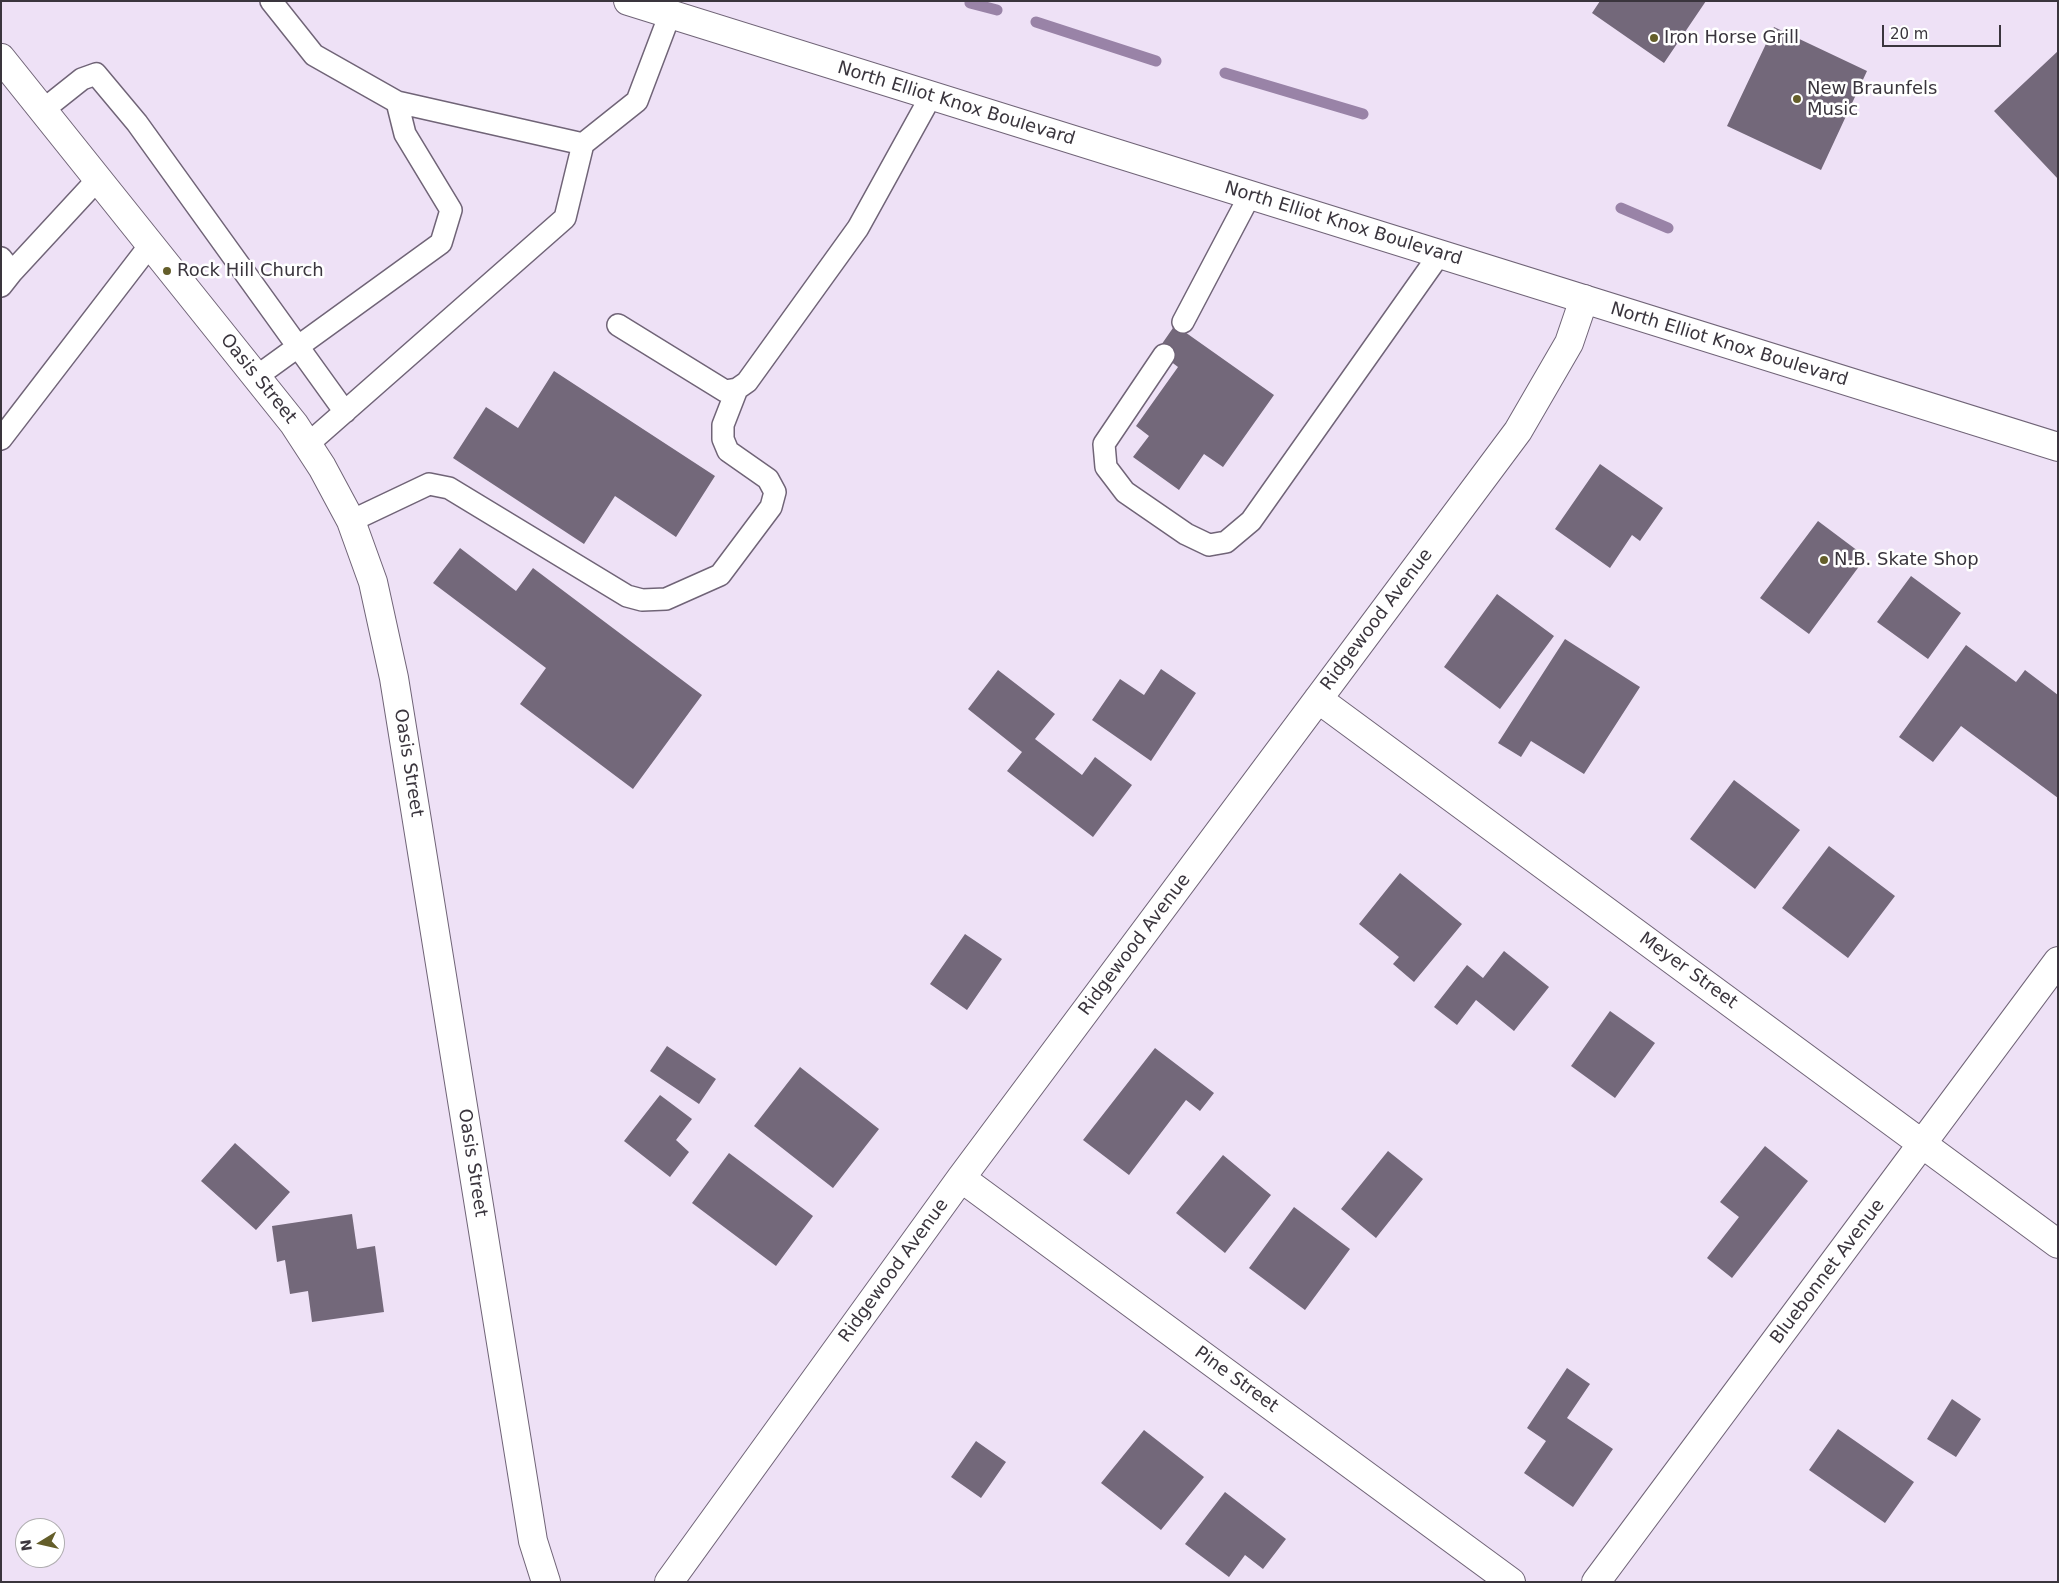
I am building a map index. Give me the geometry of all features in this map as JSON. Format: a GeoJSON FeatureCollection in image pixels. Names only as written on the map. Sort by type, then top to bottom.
{"type":"FeatureCollection","features":[{"type":"Feature","properties":{"kind":"street","name":"North Elliot Knox Boulevard"},"geometry":{"type":"LineString","coordinates":[[628,1],[2058,447]]}},
{"type":"Feature","properties":{"kind":"street","name":"Oasis Street"},"geometry":{"type":"LineString","coordinates":[[1,58],[294,424],[322,467],[351,521],[373,582],[394,678],[533,1541],[546,1582]]}},
{"type":"Feature","properties":{"kind":"street","name":"Ridgewood Avenue"},"geometry":{"type":"LineString","coordinates":[[668,1582],[961,1178],[1518,431],[1569,343],[1584,300]]}},
{"type":"Feature","properties":{"kind":"street","name":"Meyer Street"},"geometry":{"type":"LineString","coordinates":[[1318,699],[2058,1244]]}},
{"type":"Feature","properties":{"kind":"street","name":"Bluebonnet Avenue"},"geometry":{"type":"LineString","coordinates":[[1596,1582],[2058,961]]}},
{"type":"Feature","properties":{"kind":"street","name":"Pine Street"},"geometry":{"type":"LineString","coordinates":[[961,1178],[1512,1582]]}},
{"type":"Feature","properties":{"kind":"lane"},"geometry":{"type":"LineString","coordinates":[[271,1],[314,55],[397,102],[583,144]]}},
{"type":"Feature","properties":{"kind":"lane"},"geometry":{"type":"LineString","coordinates":[[308,444],[565,218],[583,144],[637,101],[670,14]]}},
{"type":"Feature","properties":{"kind":"lane"},"geometry":{"type":"LineString","coordinates":[[43,110],[82,79],[96,74],[137,123],[345,412]]}},
{"type":"Feature","properties":{"kind":"lane"},"geometry":{"type":"LineString","coordinates":[[618,325],[725,391],[737,389],[747,382],[858,228],[931,96]]}},
{"type":"Feature","properties":{"kind":"lane"},"geometry":{"type":"LineString","coordinates":[[256,377],[441,243],[450,210],[405,134],[397,102]]}},
{"type":"Feature","properties":{"kind":"lane"},"geometry":{"type":"LineString","coordinates":[[5,272],[98,178]]}},
{"type":"Feature","properties":{"kind":"lane"},"geometry":{"type":"LineString","coordinates":[[1184,322],[1250,195]]}},
{"type":"Feature","properties":{"kind":"lane"},"geometry":{"type":"LineString","coordinates":[[1,440],[150,244]]}},
{"type":"Feature","properties":{"kind":"lane"},"geometry":{"type":"LineString","coordinates":[[1164,355],[1104,444],[1106,467],[1125,492],[1186,534],[1209,545],[1226,542],[1251,521],[1439,254]]}},
{"type":"Feature","properties":{"kind":"lane"},"geometry":{"type":"LineString","coordinates":[[351,521],[429,484],[449,488],[627,596],[642,600],[666,599],[720,575],[772,507],[775,492],[768,479],[728,451],[723,439],[723,425],[737,389]]}},
{"type":"Feature","properties":{"kind":"building","name":"Iron Horse Grill"},"geometry":{"type":"Polygon","coordinates":[[[1600,1],[1706,1],[1664,63],[1592,13],[1600,1]]]}},
{"type":"Feature","properties":{"kind":"building","name":"New Braunfels Music"},"geometry":{"type":"Polygon","coordinates":[[[1774,27],[1867,71],[1821,170],[1727,126],[1774,27]]]}},
{"type":"Feature","properties":{"kind":"building"},"geometry":{"type":"Polygon","coordinates":[[[2058,51],[2058,179],[1994,111],[2058,51]]]}},
{"type":"Feature","properties":{"kind":"building"},"geometry":{"type":"Polygon","coordinates":[[[1175,325],[1274,395],[1223,467],[1204,454],[1179,490],[1133,457],[1149,436],[1136,426],[1178,367],[1157,351],[1175,325]]]}},
{"type":"Feature","properties":{"kind":"building"},"geometry":{"type":"Polygon","coordinates":[[[554,371],[715,476],[676,537],[615,496],[584,544],[453,458],[486,407],[518,428],[554,371]]]}},
{"type":"Feature","properties":{"kind":"building"},"geometry":{"type":"Polygon","coordinates":[[[1600,464],[1663,508],[1640,541],[1632,535],[1610,568],[1555,529],[1600,464]]]}},
{"type":"Feature","properties":{"kind":"building"},"geometry":{"type":"Polygon","coordinates":[[[1818,521],[1866,557],[1809,634],[1760,598],[1818,521]]]}},
{"type":"Feature","properties":{"kind":"building"},"geometry":{"type":"Polygon","coordinates":[[[460,548],[516,591],[533,568],[702,695],[633,789],[520,704],[546,668],[433,583],[460,548]]]}},
{"type":"Feature","properties":{"kind":"building"},"geometry":{"type":"Polygon","coordinates":[[[1911,576],[1961,613],[1928,659],[1877,622],[1911,576]]]}},
{"type":"Feature","properties":{"kind":"building"},"geometry":{"type":"Polygon","coordinates":[[[1497,594],[1554,636],[1500,709],[1444,667],[1497,594]]]}},
{"type":"Feature","properties":{"kind":"building"},"geometry":{"type":"Polygon","coordinates":[[[1565,639],[1640,687],[1584,774],[1531,741],[1521,757],[1498,743],[1565,639]]]}},
{"type":"Feature","properties":{"kind":"building"},"geometry":{"type":"Polygon","coordinates":[[[1966,645],[2016,682],[2025,670],[2058,695],[2058,798],[1961,726],[1933,762],[1899,737],[1966,645]]]}},
{"type":"Feature","properties":{"kind":"building"},"geometry":{"type":"Polygon","coordinates":[[[1161,669],[1196,693],[1151,761],[1092,720],[1120,679],[1144,695],[1161,669]]]}},
{"type":"Feature","properties":{"kind":"building"},"geometry":{"type":"Polygon","coordinates":[[[998,670],[1055,714],[1035,739],[1082,775],[1095,757],[1132,785],[1093,837],[1007,771],[1022,752],[968,709],[998,670]]]}},
{"type":"Feature","properties":{"kind":"building"},"geometry":{"type":"Polygon","coordinates":[[[1734,780],[1800,830],[1755,889],[1690,839],[1734,780]]]}},
{"type":"Feature","properties":{"kind":"building"},"geometry":{"type":"Polygon","coordinates":[[[1829,846],[1895,896],[1848,958],[1782,908],[1829,846]]]}},
{"type":"Feature","properties":{"kind":"building"},"geometry":{"type":"Polygon","coordinates":[[[1400,873],[1462,924],[1414,982],[1393,964],[1399,957],[1359,924],[1400,873]]]}},
{"type":"Feature","properties":{"kind":"building"},"geometry":{"type":"Polygon","coordinates":[[[965,934],[1002,959],[967,1010],[930,984],[965,934]]]}},
{"type":"Feature","properties":{"kind":"building"},"geometry":{"type":"Polygon","coordinates":[[[1504,951],[1549,987],[1514,1031],[1476,1000],[1457,1025],[1434,1007],[1467,965],[1483,978],[1504,951]]]}},
{"type":"Feature","properties":{"kind":"building"},"geometry":{"type":"Polygon","coordinates":[[[1610,1011],[1655,1043],[1615,1098],[1571,1066],[1610,1011]]]}},
{"type":"Feature","properties":{"kind":"building"},"geometry":{"type":"Polygon","coordinates":[[[667,1046],[716,1079],[699,1104],[650,1071],[667,1046]]]}},
{"type":"Feature","properties":{"kind":"building"},"geometry":{"type":"Polygon","coordinates":[[[1155,1048],[1214,1093],[1200,1111],[1186,1100],[1129,1175],[1083,1140],[1155,1048]]]}},
{"type":"Feature","properties":{"kind":"building"},"geometry":{"type":"Polygon","coordinates":[[[800,1067],[879,1129],[833,1188],[754,1126],[800,1067]]]}},
{"type":"Feature","properties":{"kind":"building"},"geometry":{"type":"Polygon","coordinates":[[[660,1095],[692,1119],[676,1140],[689,1152],[670,1177],[624,1141],[660,1095]]]}},
{"type":"Feature","properties":{"kind":"building"},"geometry":{"type":"Polygon","coordinates":[[[235,1143],[290,1192],[256,1230],[201,1181],[235,1143]]]}},
{"type":"Feature","properties":{"kind":"building"},"geometry":{"type":"Polygon","coordinates":[[[1765,1146],[1808,1181],[1732,1278],[1707,1258],[1739,1217],[1720,1202],[1765,1146]]]}},
{"type":"Feature","properties":{"kind":"building"},"geometry":{"type":"Polygon","coordinates":[[[1388,1151],[1423,1179],[1376,1238],[1341,1209],[1388,1151]]]}},
{"type":"Feature","properties":{"kind":"building"},"geometry":{"type":"Polygon","coordinates":[[[729,1153],[813,1216],[776,1266],[692,1203],[729,1153]]]}},
{"type":"Feature","properties":{"kind":"building"},"geometry":{"type":"Polygon","coordinates":[[[1223,1155],[1271,1195],[1225,1253],[1176,1213],[1223,1155]]]}},
{"type":"Feature","properties":{"kind":"building"},"geometry":{"type":"Polygon","coordinates":[[[1294,1207],[1350,1249],[1305,1310],[1249,1268],[1294,1207]]]}},
{"type":"Feature","properties":{"kind":"building"},"geometry":{"type":"Polygon","coordinates":[[[352,1214],[357,1249],[375,1246],[384,1312],[312,1322],[308,1291],[290,1294],[285,1260],[277,1262],[272,1226],[352,1214]]]}},
{"type":"Feature","properties":{"kind":"building"},"geometry":{"type":"Polygon","coordinates":[[[1567,1368],[1590,1384],[1567,1418],[1613,1449],[1573,1507],[1524,1473],[1546,1441],[1527,1428],[1567,1368]]]}},
{"type":"Feature","properties":{"kind":"building"},"geometry":{"type":"Polygon","coordinates":[[[1952,1399],[1981,1419],[1956,1457],[1927,1439],[1952,1399]]]}},
{"type":"Feature","properties":{"kind":"building"},"geometry":{"type":"Polygon","coordinates":[[[1838,1429],[1914,1482],[1885,1523],[1809,1470],[1838,1429]]]}},
{"type":"Feature","properties":{"kind":"building"},"geometry":{"type":"Polygon","coordinates":[[[1144,1430],[1204,1477],[1161,1530],[1101,1483],[1144,1430]]]}},
{"type":"Feature","properties":{"kind":"building"},"geometry":{"type":"Polygon","coordinates":[[[976,1441],[1006,1462],[981,1498],[951,1477],[976,1441]]]}},
{"type":"Feature","properties":{"kind":"building"},"geometry":{"type":"Polygon","coordinates":[[[1225,1492],[1286,1539],[1263,1569],[1245,1555],[1229,1577],[1185,1544],[1225,1492]]]}},
{"type":"Feature","properties":{"kind":"waterway"},"geometry":{"type":"LineString","coordinates":[[970,3],[997,10]]}},
{"type":"Feature","properties":{"kind":"waterway"},"geometry":{"type":"LineString","coordinates":[[1036,22],[1156,61]]}},
{"type":"Feature","properties":{"kind":"waterway"},"geometry":{"type":"LineString","coordinates":[[1225,73],[1363,114]]}},
{"type":"Feature","properties":{"kind":"waterway"},"geometry":{"type":"LineString","coordinates":[[1621,208],[1668,228]]}},
{"type":"Feature","properties":{"kind":"place","name":"Iron Horse Grill"},"geometry":{"type":"Point","coordinates":[1654,38]}},
{"type":"Feature","properties":{"kind":"place","name":"New Braunfels Music"},"geometry":{"type":"Point","coordinates":[1797,99]}},
{"type":"Feature","properties":{"kind":"place","name":"Rock Hill Church"},"geometry":{"type":"Point","coordinates":[167,271]}},
{"type":"Feature","properties":{"kind":"place","name":"N.B. Skate Shop"},"geometry":{"type":"Point","coordinates":[1824,560]}}]}
